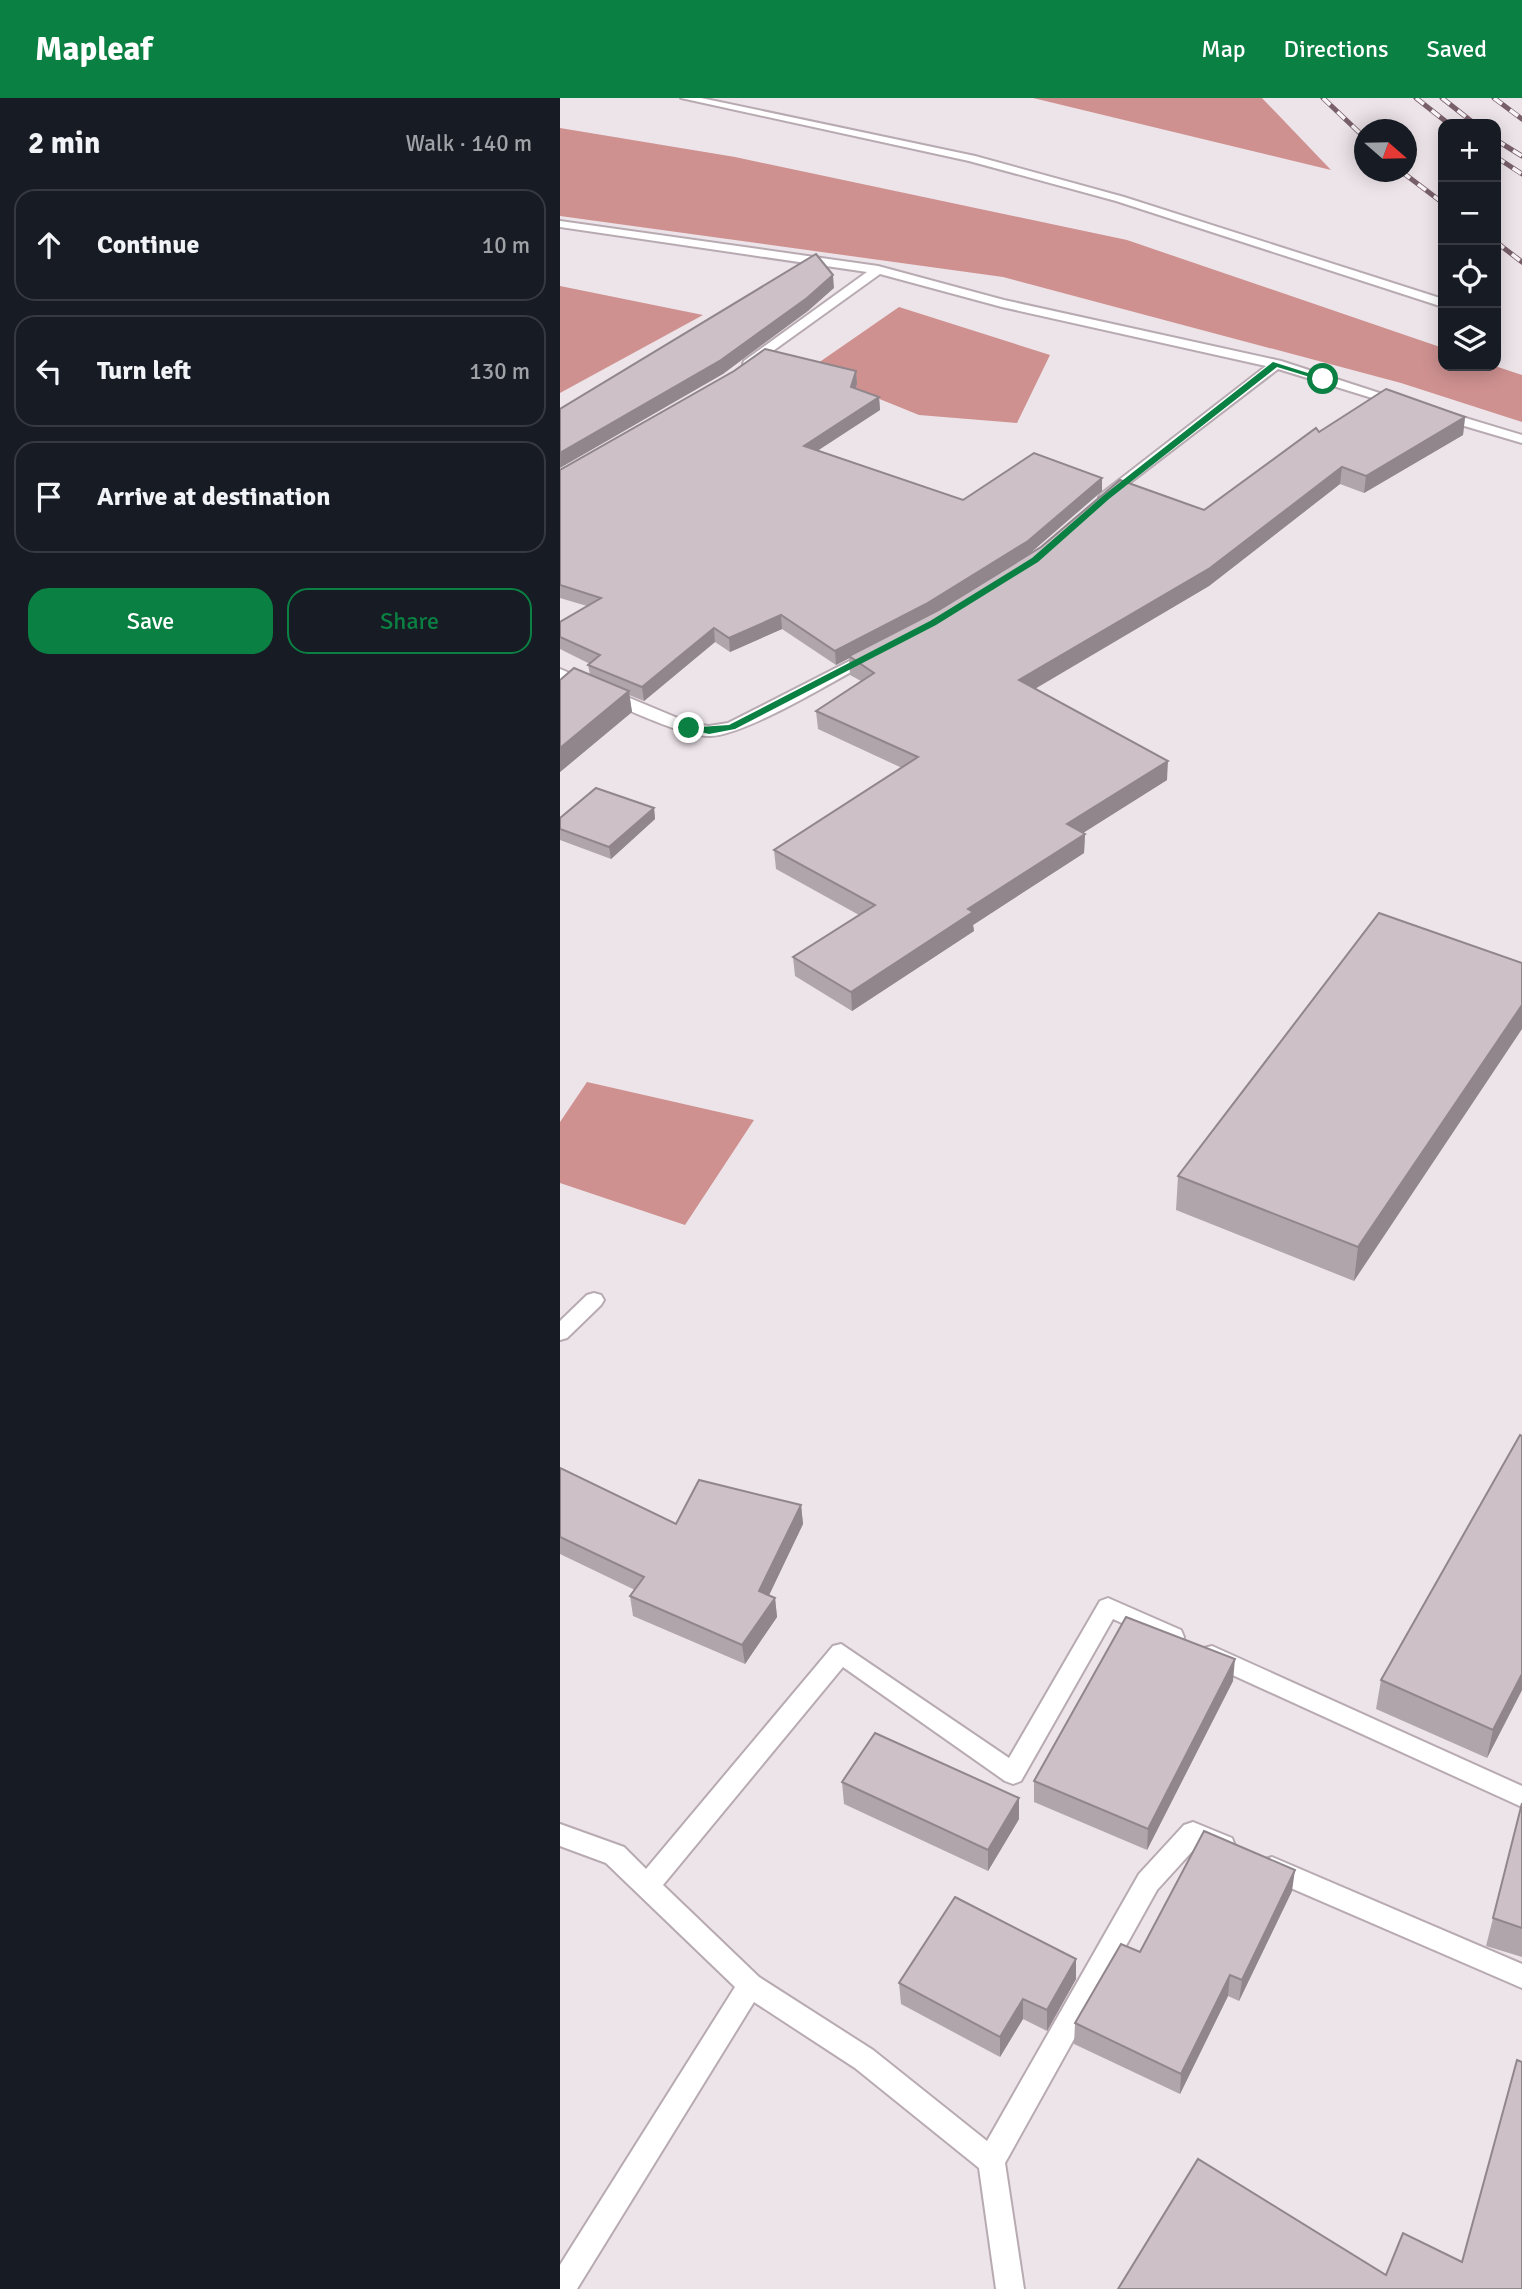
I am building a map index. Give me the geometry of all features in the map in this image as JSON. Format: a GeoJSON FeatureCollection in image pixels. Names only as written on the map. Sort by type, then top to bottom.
{"type":"FeatureCollection","features":[{"type":"Feature","properties":{"kind":"street"},"geometry":{"type":"LineString","coordinates":[[686,98],[971,158],[1120,199],[1438,301]]}},
{"type":"Feature","properties":{"kind":"street"},"geometry":{"type":"LineString","coordinates":[[560,223],[878,270],[1002,303],[1276,364],[1522,439]]}},
{"type":"Feature","properties":{"kind":"street"},"geometry":{"type":"LineString","coordinates":[[738,372],[878,270]]}},
{"type":"Feature","properties":{"kind":"street"},"geometry":{"type":"LineString","coordinates":[[1096,506],[1276,364]]}},
{"type":"Feature","properties":{"kind":"street"},"geometry":{"type":"LineString","coordinates":[[560,674],[689,728],[709,731],[732,727],[886,647]]}},
{"type":"Feature","properties":{"kind":"street"},"geometry":{"type":"LineString","coordinates":[[560,1333],[594,1300]]}},
{"type":"Feature","properties":{"kind":"street"},"geometry":{"type":"LineString","coordinates":[[647,1886],[841,1653],[1013,1774],[1108,1607],[1522,1797]]}},
{"type":"Feature","properties":{"kind":"street"},"geometry":{"type":"LineString","coordinates":[[1010,2289],[991,2161],[1148,1882],[1193,1833],[1522,1976]]}},
{"type":"Feature","properties":{"kind":"street"},"geometry":{"type":"LineString","coordinates":[[560,1835],[615,1855],[750,1985],[864,2059],[991,2161]]}},
{"type":"Feature","properties":{"kind":"street"},"geometry":{"type":"LineString","coordinates":[[561,2289],[750,1985]]}},
{"type":"Feature","properties":{"kind":"shaded area"},"geometry":{"type":"Polygon","coordinates":[[[1033,98],[1262,98],[1331,170],[1033,98]]]}},
{"type":"Feature","properties":{"kind":"shaded area"},"geometry":{"type":"Polygon","coordinates":[[[560,128],[735,157],[1127,240],[1438,346],[1438,371],[1501,371],[1501,368],[1522,375],[1522,422],[1401,383],[1003,277],[560,216],[560,128]]]}},
{"type":"Feature","properties":{"kind":"shaded area"},"geometry":{"type":"Polygon","coordinates":[[[560,286],[703,315],[560,393],[560,286]]]}},
{"type":"Feature","properties":{"kind":"shaded area"},"geometry":{"type":"Polygon","coordinates":[[[899,307],[1050,355],[1017,423],[919,415],[808,370],[899,307]]]}},
{"type":"Feature","properties":{"kind":"shaded area"},"geometry":{"type":"Polygon","coordinates":[[[587,1082],[754,1120],[685,1225],[560,1183],[560,1122],[587,1082]]]}},
{"type":"Feature","properties":{"kind":"building"},"geometry":{"type":"Polygon","coordinates":[[[816,254],[833,275],[807,298],[721,360],[560,453],[560,409],[816,254]]]}},
{"type":"Feature","properties":{"kind":"building"},"geometry":{"type":"Polygon","coordinates":[[[765,349],[856,371],[851,387],[879,397],[804,446],[963,500],[1034,453],[1102,478],[1028,541],[926,604],[835,651],[781,615],[729,638],[714,628],[642,687],[588,665],[600,655],[560,637],[560,622],[601,598],[560,585],[560,470],[734,371],[765,349]]]}},
{"type":"Feature","properties":{"kind":"building"},"geometry":{"type":"Polygon","coordinates":[[[1386,389],[1465,417],[1366,476],[1342,467],[1210,568],[1019,680],[1168,761],[1067,824],[1085,834],[968,909],[973,912],[851,992],[793,957],[875,905],[774,850],[918,757],[816,711],[874,673],[849,656],[939,610],[1041,547],[1120,480],[1204,510],[1316,428],[1319,432],[1386,389]]]}},
{"type":"Feature","properties":{"kind":"building"},"geometry":{"type":"Polygon","coordinates":[[[574,668],[629,691],[560,748],[560,680],[574,668]]]}},
{"type":"Feature","properties":{"kind":"building"},"geometry":{"type":"Polygon","coordinates":[[[596,788],[654,808],[609,847],[560,829],[560,818],[596,788]]]}},
{"type":"Feature","properties":{"kind":"building"},"geometry":{"type":"Polygon","coordinates":[[[1379,913],[1522,963],[1522,1005],[1358,1247],[1178,1176],[1379,913]]]}},
{"type":"Feature","properties":{"kind":"building"},"geometry":{"type":"Polygon","coordinates":[[[1520,1435],[1522,1674],[1493,1730],[1381,1680],[1520,1435]]]}},
{"type":"Feature","properties":{"kind":"building"},"geometry":{"type":"Polygon","coordinates":[[[560,1468],[676,1524],[699,1480],[801,1505],[759,1591],[775,1598],[742,1645],[630,1596],[644,1577],[560,1537],[560,1468]]]}},
{"type":"Feature","properties":{"kind":"building"},"geometry":{"type":"Polygon","coordinates":[[[1126,1617],[1235,1659],[1148,1829],[1034,1781],[1126,1617]]]}},
{"type":"Feature","properties":{"kind":"building"},"geometry":{"type":"Polygon","coordinates":[[[875,1733],[1019,1798],[988,1850],[842,1782],[875,1733]]]}},
{"type":"Feature","properties":{"kind":"building"},"geometry":{"type":"Polygon","coordinates":[[[1522,1803],[1522,1928],[1493,1918],[1522,1803]]]}},
{"type":"Feature","properties":{"kind":"building"},"geometry":{"type":"Polygon","coordinates":[[[1204,1831],[1295,1870],[1242,1980],[1230,1975],[1181,2074],[1075,2023],[1121,1944],[1140,1952],[1204,1831]]]}},
{"type":"Feature","properties":{"kind":"building"},"geometry":{"type":"Polygon","coordinates":[[[955,1897],[1076,1959],[1047,2010],[1023,1999],[1000,2037],[899,1983],[955,1897]]]}},
{"type":"Feature","properties":{"kind":"building"},"geometry":{"type":"Polygon","coordinates":[[[1517,2060],[1522,2062],[1522,2289],[1118,2289],[1198,2159],[1386,2275],[1403,2233],[1462,2262],[1517,2060]]]}},
{"type":"Feature","properties":{"kind":"railway"},"geometry":{"type":"LineString","coordinates":[[1323,98],[1354,127]]}},
{"type":"Feature","properties":{"kind":"railway"},"geometry":{"type":"LineString","coordinates":[[1416,98],[1443,119]]}},
{"type":"Feature","properties":{"kind":"railway"},"geometry":{"type":"LineString","coordinates":[[1442,98],[1469,119]]}},
{"type":"Feature","properties":{"kind":"railway"},"geometry":{"type":"LineString","coordinates":[[1494,98],[1522,119]]}},
{"type":"Feature","properties":{"kind":"railway"},"geometry":{"type":"LineString","coordinates":[[1501,143],[1522,156]]}},
{"type":"Feature","properties":{"kind":"railway"},"geometry":{"type":"LineString","coordinates":[[1501,160],[1522,174]]}},
{"type":"Feature","properties":{"kind":"railway"},"geometry":{"type":"LineString","coordinates":[[1415,182],[1438,199]]}},
{"type":"Feature","properties":{"kind":"railway"},"geometry":{"type":"LineString","coordinates":[[1500,245],[1522,262]]}},
{"type":"Feature","properties":{"kind":"route"},"geometry":{"type":"LineString","coordinates":[[689,728],[709,731],[732,727],[933,623],[1035,560],[1107,497],[1276,364],[1323,379]]}}]}
